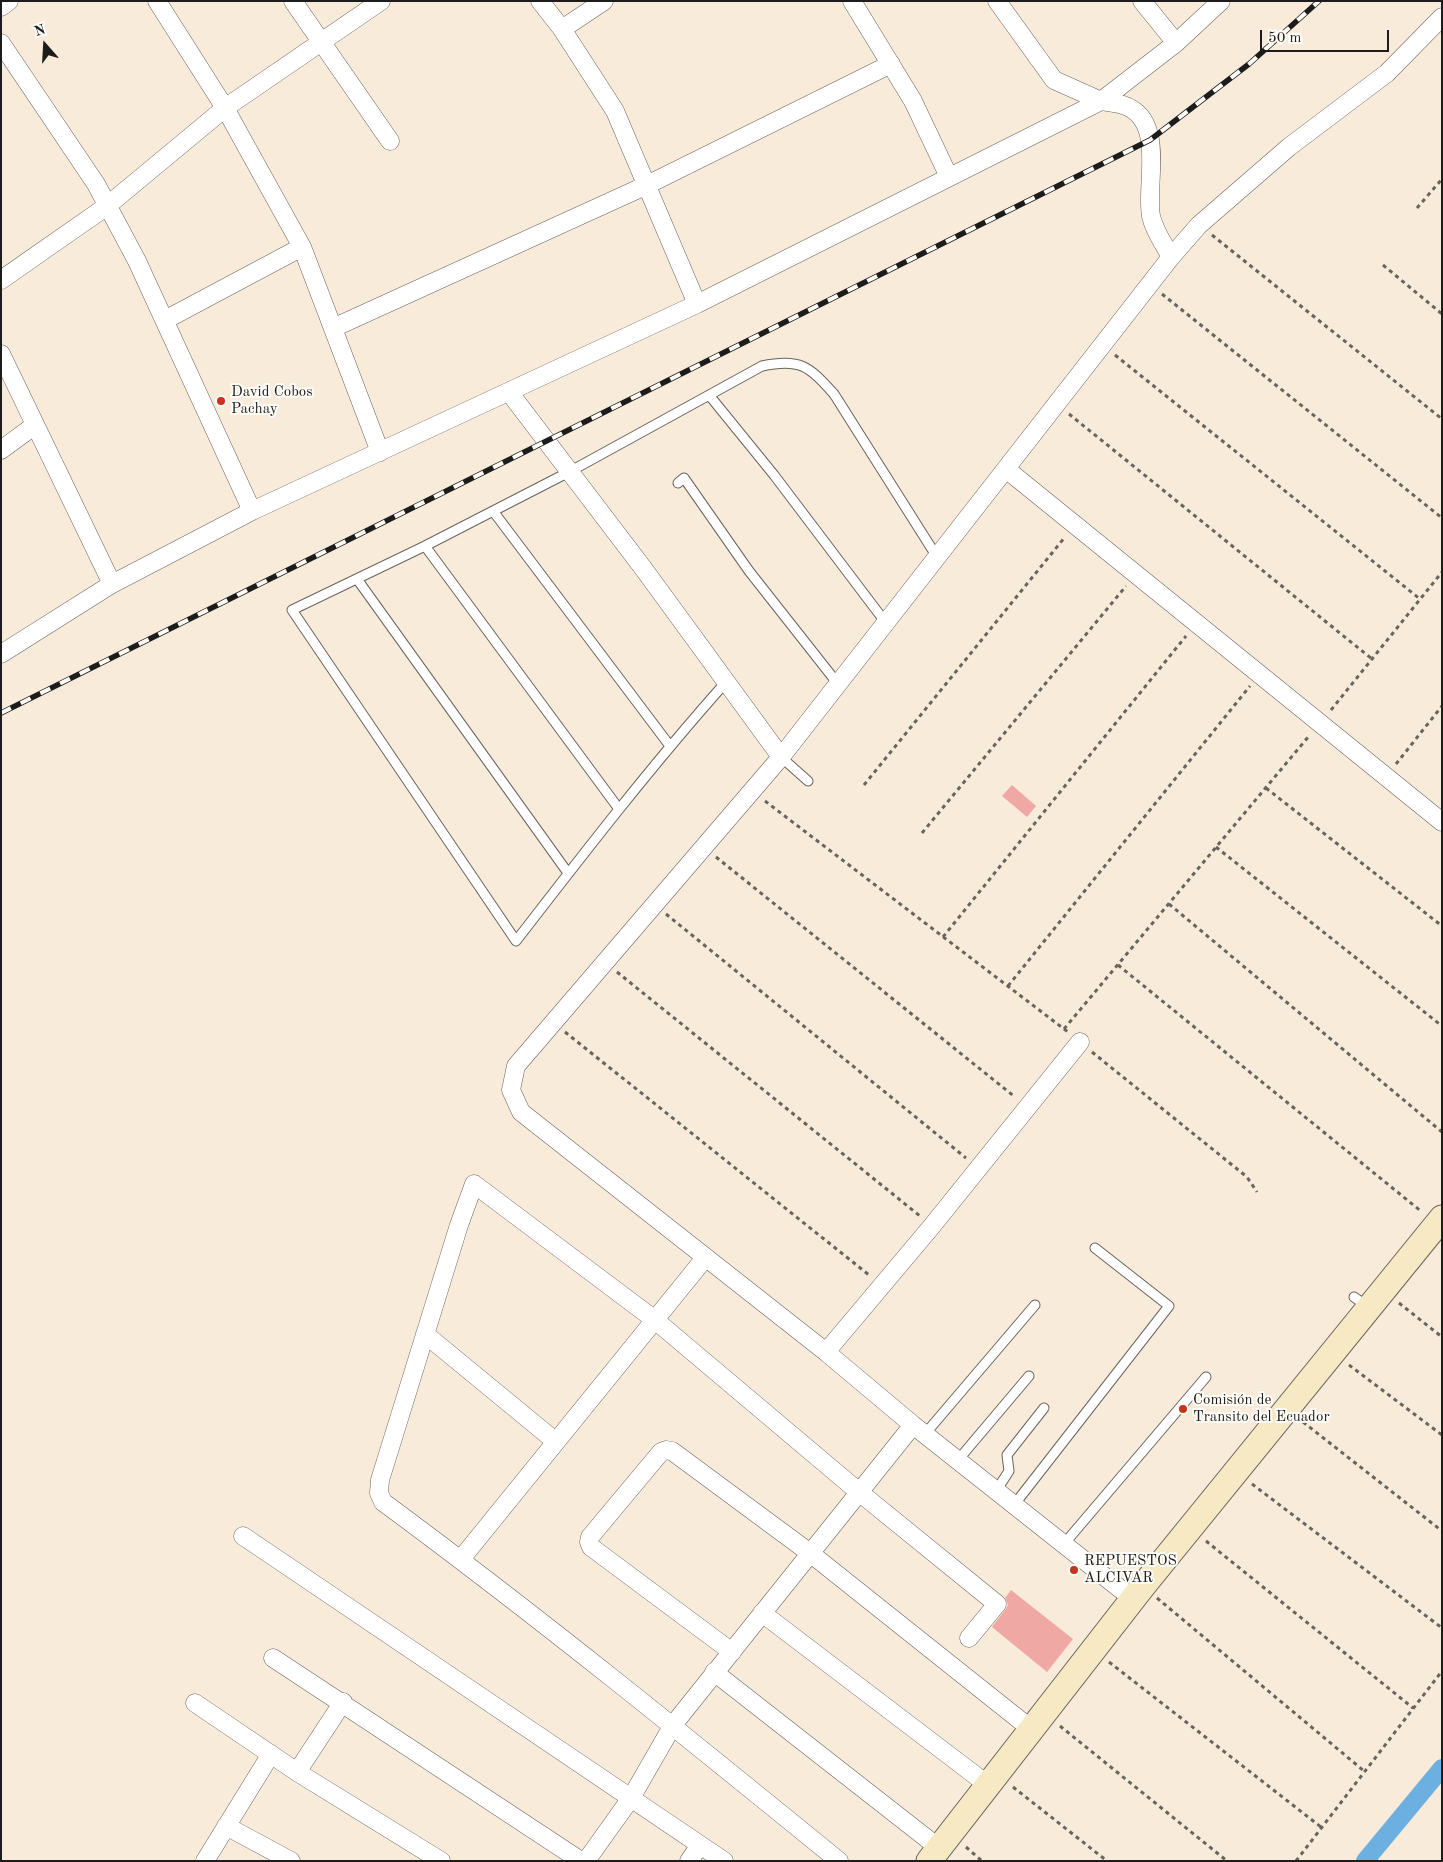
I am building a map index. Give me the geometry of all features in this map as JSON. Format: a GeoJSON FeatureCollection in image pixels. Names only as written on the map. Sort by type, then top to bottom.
{"type":"FeatureCollection","features":[{"type":"Feature","properties":{"kind":"street"},"geometry":{"type":"LineString","coordinates":[[1,7],[9,1]]}},
{"type":"Feature","properties":{"kind":"street"},"geometry":{"type":"LineString","coordinates":[[157,1],[225,108],[302,248],[380,452]]}},
{"type":"Feature","properties":{"kind":"street"},"geometry":{"type":"LineString","coordinates":[[292,1],[390,141]]}},
{"type":"Feature","properties":{"kind":"street"},"geometry":{"type":"LineString","coordinates":[[1,280],[107,206],[225,108],[381,1]]}},
{"type":"Feature","properties":{"kind":"street"},"geometry":{"type":"LineString","coordinates":[[540,1],[562,29],[615,111],[698,304]]}},
{"type":"Feature","properties":{"kind":"street"},"geometry":{"type":"LineString","coordinates":[[562,29],[604,1]]}},
{"type":"Feature","properties":{"kind":"street"},"geometry":{"type":"LineString","coordinates":[[852,1],[914,101],[949,177]]}},
{"type":"Feature","properties":{"kind":"street"},"geometry":{"type":"LineString","coordinates":[[997,1],[1054,80],[1101,101],[1124,105],[1134,111],[1144,123],[1152,148],[1151,217],[1155,229],[1171,257]]}},
{"type":"Feature","properties":{"kind":"street"},"geometry":{"type":"LineString","coordinates":[[1142,1],[1176,43]]}},
{"type":"Feature","properties":{"kind":"street"},"geometry":{"type":"LineString","coordinates":[[1,654],[112,584],[252,511],[698,304],[1101,101],[1176,43],[1222,1]]}},
{"type":"Feature","properties":{"kind":"street"},"geometry":{"type":"LineString","coordinates":[[1138,1592],[1064,1544],[919,1429],[826,1352],[521,1112],[511,1090],[516,1066],[781,757],[1171,257],[1199,225],[1294,151],[1387,73],[1442,17]]}},
{"type":"Feature","properties":{"kind":"street"},"geometry":{"type":"LineString","coordinates":[[3,50],[96,184],[137,261],[252,511]]}},
{"type":"Feature","properties":{"kind":"street"},"geometry":{"type":"LineString","coordinates":[[333,328],[647,185],[891,64]]}},
{"type":"Feature","properties":{"kind":"street"},"geometry":{"type":"LineString","coordinates":[[165,320],[302,248]]}},
{"type":"Feature","properties":{"kind":"street"},"geometry":{"type":"LineString","coordinates":[[1,354],[112,584]]}},
{"type":"Feature","properties":{"kind":"street"},"geometry":{"type":"LineString","coordinates":[[509,392],[643,568],[781,757]]}},
{"type":"Feature","properties":{"kind":"street"},"geometry":{"type":"LineString","coordinates":[[1,450],[35,425]]}},
{"type":"Feature","properties":{"kind":"street"},"geometry":{"type":"LineString","coordinates":[[1006,469],[1442,822]]}},
{"type":"Feature","properties":{"kind":"street"},"geometry":{"type":"LineString","coordinates":[[826,1352],[932,1226],[1080,1042]]}},
{"type":"Feature","properties":{"kind":"street"},"geometry":{"type":"LineString","coordinates":[[839,1861],[673,1725],[461,1559],[384,1502],[378,1493],[380,1480],[425,1334],[474,1184],[655,1320],[859,1492],[997,1604],[969,1638]]}},
{"type":"Feature","properties":{"kind":"street"},"geometry":{"type":"LineString","coordinates":[[714,1672],[934,1854],[1138,1592],[1333,1352],[1369,1298],[1439,1221]]}},
{"type":"Feature","properties":{"kind":"street"},"geometry":{"type":"LineString","coordinates":[[461,1559],[705,1258]]}},
{"type":"Feature","properties":{"kind":"street"},"geometry":{"type":"LineString","coordinates":[[425,1334],[555,1441]]}},
{"type":"Feature","properties":{"kind":"street"},"geometry":{"type":"LineString","coordinates":[[586,1861],[631,1798],[673,1725],[859,1492],[919,1429]]}},
{"type":"Feature","properties":{"kind":"street"},"geometry":{"type":"LineString","coordinates":[[732,1652],[591,1547],[589,1542],[590,1537],[661,1452],[666,1450],[672,1451],[1037,1721]]}},
{"type":"Feature","properties":{"kind":"street"},"geometry":{"type":"LineString","coordinates":[[243,1536],[724,1861]]}},
{"type":"Feature","properties":{"kind":"street"},"geometry":{"type":"LineString","coordinates":[[762,1613],[992,1779]]}},
{"type":"Feature","properties":{"kind":"street"},"geometry":{"type":"LineString","coordinates":[[273,1658],[581,1861]]}},
{"type":"Feature","properties":{"kind":"street"},"geometry":{"type":"LineString","coordinates":[[297,1772],[342,1702]]}},
{"type":"Feature","properties":{"kind":"street"},"geometry":{"type":"LineString","coordinates":[[195,1703],[297,1772],[441,1861]]}},
{"type":"Feature","properties":{"kind":"street"},"geometry":{"type":"LineString","coordinates":[[205,1861],[271,1754]]}},
{"type":"Feature","properties":{"kind":"street"},"geometry":{"type":"LineString","coordinates":[[226,1826],[291,1861]]}},
{"type":"Feature","properties":{"kind":"street"},"geometry":{"type":"LineString","coordinates":[[689,1861],[700,1845]]}},
{"type":"Feature","properties":{"kind":"lane"},"geometry":{"type":"LineString","coordinates":[[726,682],[670,746],[516,941],[292,610],[425,546],[570,472],[762,366],[783,362],[806,367],[834,394],[937,557]]}},
{"type":"Feature","properties":{"kind":"lane"},"geometry":{"type":"LineString","coordinates":[[710,395],[774,475],[886,623]]}},
{"type":"Feature","properties":{"kind":"lane"},"geometry":{"type":"LineString","coordinates":[[678,483],[684,478],[749,571],[838,684]]}},
{"type":"Feature","properties":{"kind":"lane"},"geometry":{"type":"LineString","coordinates":[[493,511],[670,746]]}},
{"type":"Feature","properties":{"kind":"lane"},"geometry":{"type":"LineString","coordinates":[[425,546],[619,810]]}},
{"type":"Feature","properties":{"kind":"lane"},"geometry":{"type":"LineString","coordinates":[[357,579],[568,873]]}},
{"type":"Feature","properties":{"kind":"lane"},"geometry":{"type":"LineString","coordinates":[[781,757],[808,781]]}},
{"type":"Feature","properties":{"kind":"lane"},"geometry":{"type":"LineString","coordinates":[[1014,1504],[1169,1306],[1095,1248]]}},
{"type":"Feature","properties":{"kind":"lane"},"geometry":{"type":"LineString","coordinates":[[919,1429],[1035,1306]]}},
{"type":"Feature","properties":{"kind":"lane"},"geometry":{"type":"LineString","coordinates":[[958,1460],[1029,1376]]}},
{"type":"Feature","properties":{"kind":"lane"},"geometry":{"type":"LineString","coordinates":[[1064,1544],[1206,1377]]}},
{"type":"Feature","properties":{"kind":"lane"},"geometry":{"type":"LineString","coordinates":[[996,1491],[1009,1471],[1007,1455],[1044,1408]]}},
{"type":"Feature","properties":{"kind":"path"},"geometry":{"type":"LineString","coordinates":[[1417,208],[1442,179]]}},
{"type":"Feature","properties":{"kind":"path"},"geometry":{"type":"LineString","coordinates":[[1199,225],[1442,419]]}},
{"type":"Feature","properties":{"kind":"path"},"geometry":{"type":"LineString","coordinates":[[1382,265],[1440,313],[1442,307]]}},
{"type":"Feature","properties":{"kind":"path"},"geometry":{"type":"LineString","coordinates":[[1150,285],[1442,518]]}},
{"type":"Feature","properties":{"kind":"path"},"geometry":{"type":"LineString","coordinates":[[1102,346],[1420,599]]}},
{"type":"Feature","properties":{"kind":"path"},"geometry":{"type":"LineString","coordinates":[[1057,404],[1372,659]]}},
{"type":"Feature","properties":{"kind":"path"},"geometry":{"type":"LineString","coordinates":[[864,785],[1075,525]]}},
{"type":"Feature","properties":{"kind":"path"},"geometry":{"type":"LineString","coordinates":[[1064,1029],[1320,723],[1442,572]]}},
{"type":"Feature","properties":{"kind":"path"},"geometry":{"type":"LineString","coordinates":[[922,833],[1136,574]]}},
{"type":"Feature","properties":{"kind":"path"},"geometry":{"type":"LineString","coordinates":[[943,937],[1196,623]]}},
{"type":"Feature","properties":{"kind":"path"},"geometry":{"type":"LineString","coordinates":[[1008,986],[1260,674]]}},
{"type":"Feature","properties":{"kind":"path"},"geometry":{"type":"LineString","coordinates":[[1386,776],[1442,706]]}},
{"type":"Feature","properties":{"kind":"path"},"geometry":{"type":"LineString","coordinates":[[1266,788],[1442,926]]}},
{"type":"Feature","properties":{"kind":"path"},"geometry":{"type":"LineString","coordinates":[[752,791],[1064,1029],[1246,1177],[1257,1192]]}},
{"type":"Feature","properties":{"kind":"path"},"geometry":{"type":"LineString","coordinates":[[704,847],[1027,1106]]}},
{"type":"Feature","properties":{"kind":"path"},"geometry":{"type":"LineString","coordinates":[[1216,847],[1442,1026]]}},
{"type":"Feature","properties":{"kind":"path"},"geometry":{"type":"LineString","coordinates":[[1169,904],[1442,1132]]}},
{"type":"Feature","properties":{"kind":"path"},"geometry":{"type":"LineString","coordinates":[[654,905],[978,1167]]}},
{"type":"Feature","properties":{"kind":"path"},"geometry":{"type":"LineString","coordinates":[[605,962],[932,1226]]}},
{"type":"Feature","properties":{"kind":"path"},"geometry":{"type":"LineString","coordinates":[[1118,965],[1439,1221]]}},
{"type":"Feature","properties":{"kind":"path"},"geometry":{"type":"LineString","coordinates":[[553,1023],[882,1286]]}},
{"type":"Feature","properties":{"kind":"path"},"geometry":{"type":"LineString","coordinates":[[1369,1298],[1442,1337]]}},
{"type":"Feature","properties":{"kind":"path"},"geometry":{"type":"LineString","coordinates":[[1333,1352],[1442,1435]]}},
{"type":"Feature","properties":{"kind":"path"},"geometry":{"type":"LineString","coordinates":[[1287,1409],[1442,1531]]}},
{"type":"Feature","properties":{"kind":"path"},"geometry":{"type":"LineString","coordinates":[[1236,1472],[1442,1628]]}},
{"type":"Feature","properties":{"kind":"path"},"geometry":{"type":"LineString","coordinates":[[1190,1528],[1413,1708]]}},
{"type":"Feature","properties":{"kind":"path"},"geometry":{"type":"LineString","coordinates":[[1138,1592],[1364,1771]]}},
{"type":"Feature","properties":{"kind":"path"},"geometry":{"type":"LineString","coordinates":[[1093,1649],[1321,1827]]}},
{"type":"Feature","properties":{"kind":"path"},"geometry":{"type":"LineString","coordinates":[[1296,1861],[1442,1671]]}},
{"type":"Feature","properties":{"kind":"path"},"geometry":{"type":"LineString","coordinates":[[1037,1721],[1227,1861]]}},
{"type":"Feature","properties":{"kind":"path"},"geometry":{"type":"LineString","coordinates":[[992,1779],[1107,1861]]}},
{"type":"Feature","properties":{"kind":"building"},"geometry":{"type":"Polygon","coordinates":[[[1012,785],[1036,806],[1027,817],[1002,796],[1012,785]]]}},
{"type":"Feature","properties":{"kind":"building"},"geometry":{"type":"Polygon","coordinates":[[[1011,1590],[1073,1639],[1047,1672],[992,1627],[1008,1605],[1005,1598],[1011,1590]]]}},
{"type":"Feature","properties":{"kind":"waterway"},"geometry":{"type":"LineString","coordinates":[[1365,1861],[1442,1768]]}},
{"type":"Feature","properties":{"kind":"railway"},"geometry":{"type":"LineString","coordinates":[[1,713],[1150,140],[1249,64],[1319,1]]}},
{"type":"Feature","properties":{"kind":"place","name":"David Cobos Pachay"},"geometry":{"type":"Point","coordinates":[221,401]}},
{"type":"Feature","properties":{"kind":"place","name":"Comisión de Transito del Ecuador"},"geometry":{"type":"Point","coordinates":[1183,1409]}},
{"type":"Feature","properties":{"kind":"place","name":"REPUESTOS ALCIVAR"},"geometry":{"type":"Point","coordinates":[1074,1570]}}]}
